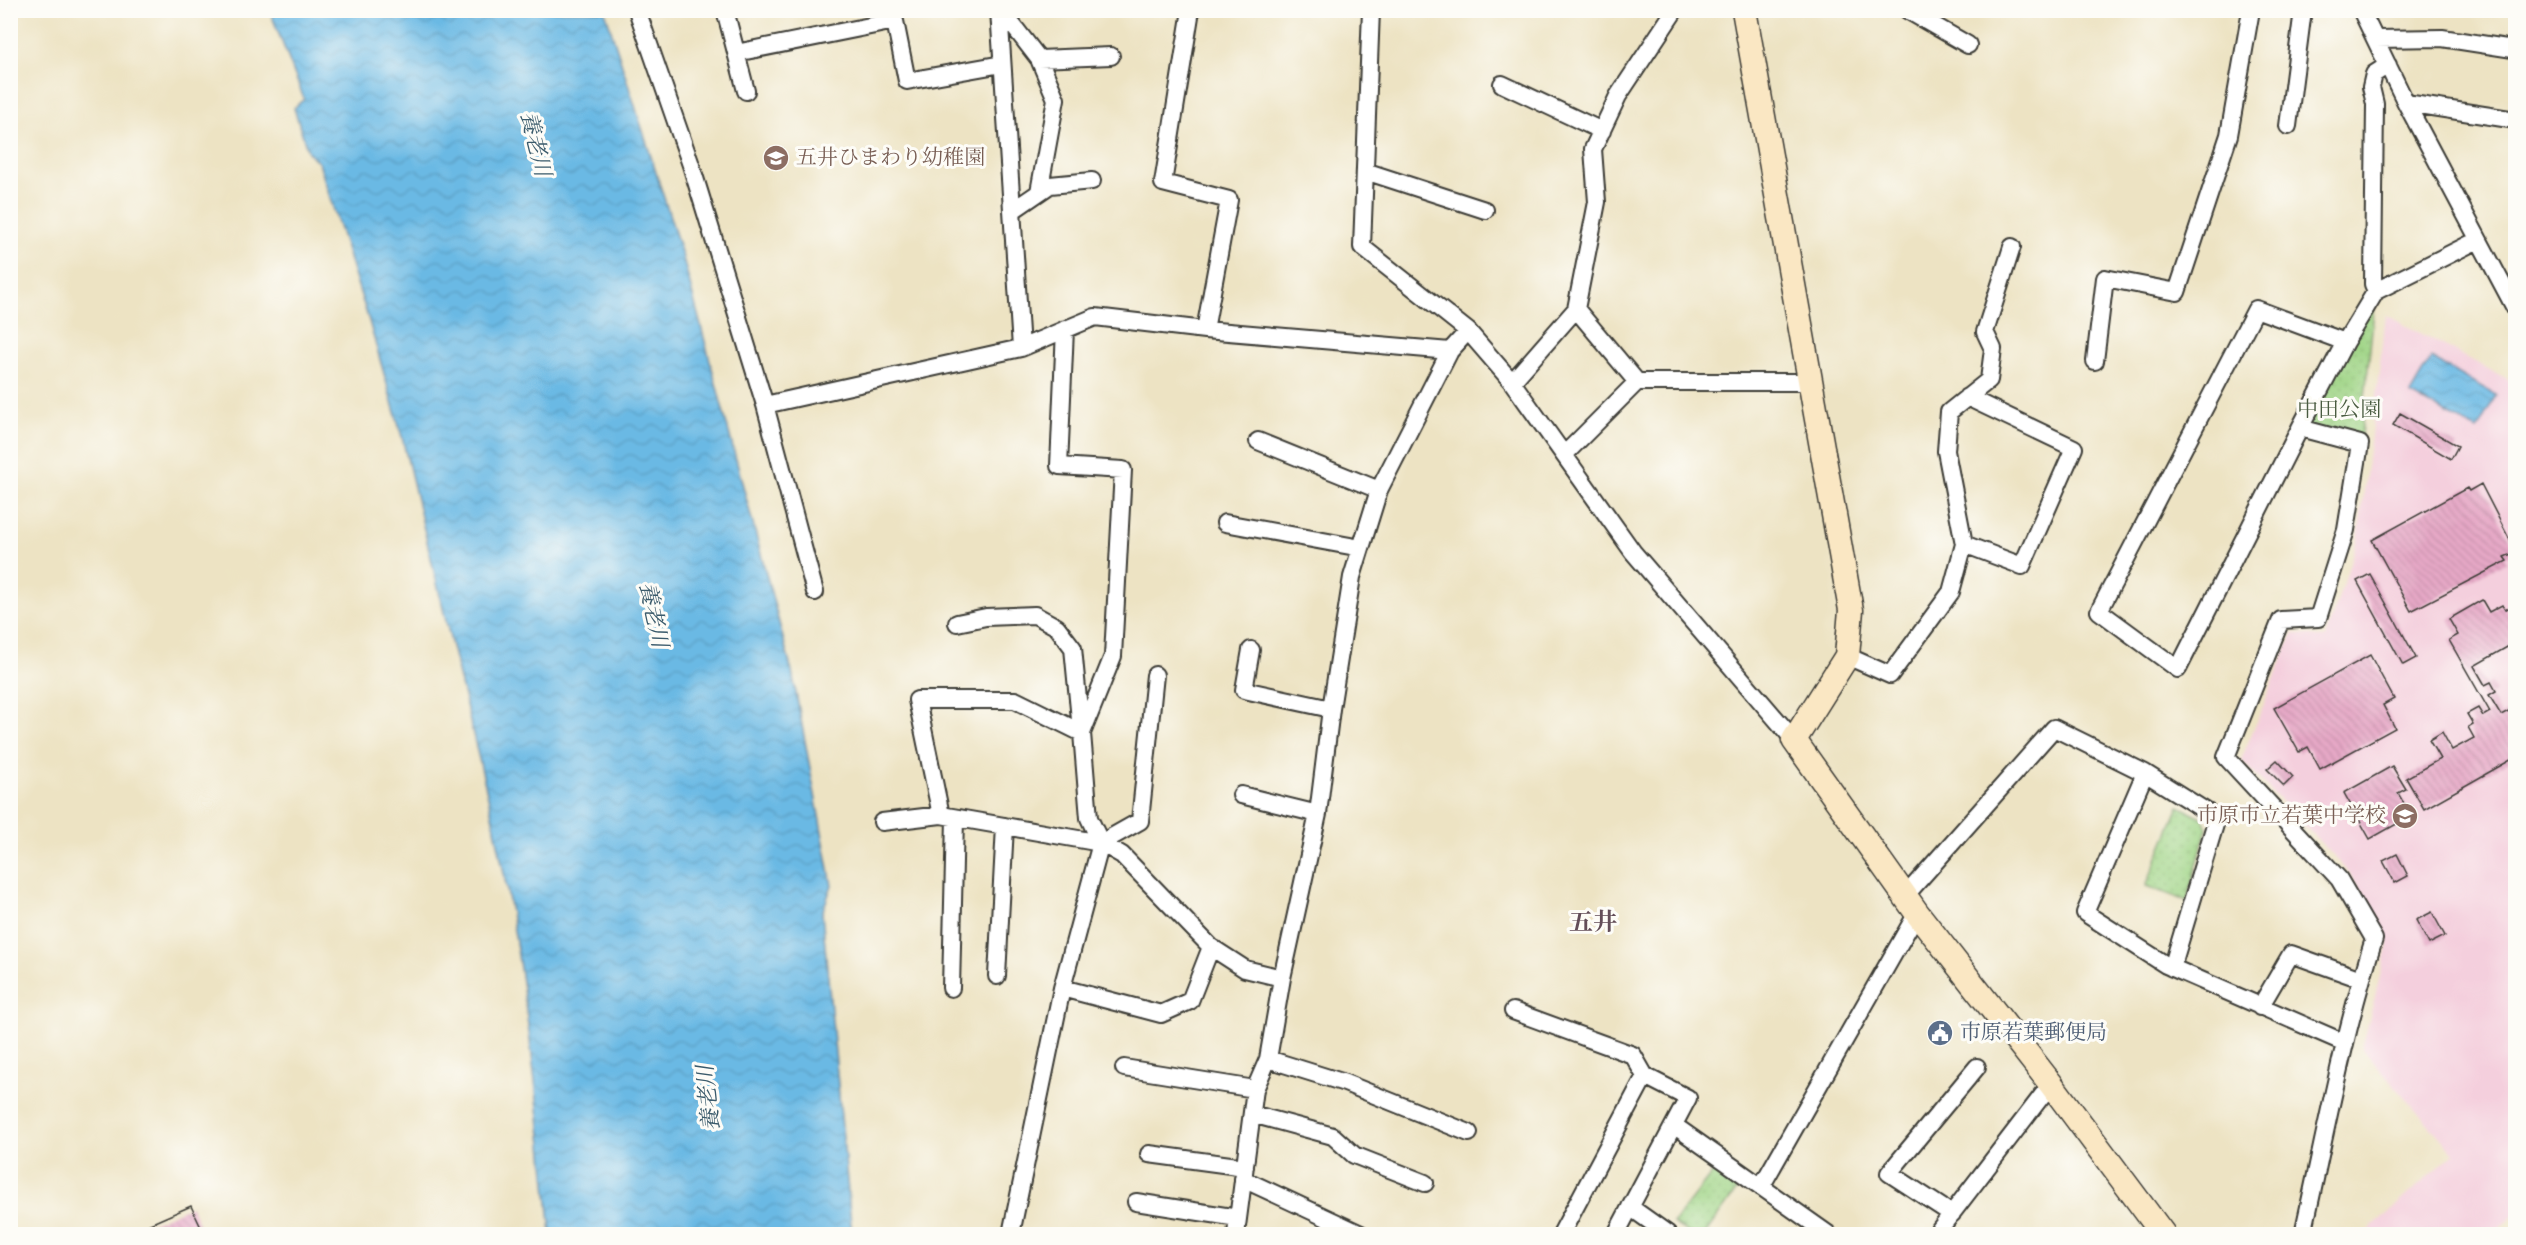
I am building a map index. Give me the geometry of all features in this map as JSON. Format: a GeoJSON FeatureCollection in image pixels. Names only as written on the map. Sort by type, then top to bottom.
{"type":"FeatureCollection","features":[{"type":"Feature","properties":{"kind":"street"},"geometry":{"type":"LineString","coordinates":[[637,10],[692,165],[765,405],[815,592]]}},
{"type":"Feature","properties":{"kind":"street"},"geometry":{"type":"LineString","coordinates":[[725,10],[746,91]]}},
{"type":"Feature","properties":{"kind":"street"},"geometry":{"type":"LineString","coordinates":[[1000,10],[1021,348]]}},
{"type":"Feature","properties":{"kind":"street"},"geometry":{"type":"LineString","coordinates":[[1000,10],[1039,58],[1056,99],[1039,192]]}},
{"type":"Feature","properties":{"kind":"street"},"geometry":{"type":"LineString","coordinates":[[1191,10],[1163,183],[1229,200],[1204,330]]}},
{"type":"Feature","properties":{"kind":"street"},"geometry":{"type":"LineString","coordinates":[[1371,10],[1362,247],[1468,331],[1512,382],[1633,552],[1794,740],[1911,904],[2051,1084],[2163,1234]]}},
{"type":"Feature","properties":{"kind":"street"},"geometry":{"type":"LineString","coordinates":[[1512,382],[1576,309],[1597,202],[1593,149],[1618,96],[1675,10]]}},
{"type":"Feature","properties":{"kind":"street"},"geometry":{"type":"LineString","coordinates":[[1743,10],[1851,610],[1847,656],[1794,740]]}},
{"type":"Feature","properties":{"kind":"street"},"geometry":{"type":"LineString","coordinates":[[1907,10],[1968,45]]}},
{"type":"Feature","properties":{"kind":"street"},"geometry":{"type":"LineString","coordinates":[[2095,361],[2105,278],[2177,292],[2229,135],[2251,10]]}},
{"type":"Feature","properties":{"kind":"street"},"geometry":{"type":"LineString","coordinates":[[2288,126],[2303,10]]}},
{"type":"Feature","properties":{"kind":"street"},"geometry":{"type":"LineString","coordinates":[[2361,10],[2406,103],[2516,310]]}},
{"type":"Feature","properties":{"kind":"street"},"geometry":{"type":"LineString","coordinates":[[736,53],[896,21],[907,81],[1002,64]]}},
{"type":"Feature","properties":{"kind":"street"},"geometry":{"type":"LineString","coordinates":[[2376,39],[2442,38],[2513,49]]}},
{"type":"Feature","properties":{"kind":"street"},"geometry":{"type":"LineString","coordinates":[[1039,58],[1112,56]]}},
{"type":"Feature","properties":{"kind":"street"},"geometry":{"type":"LineString","coordinates":[[2376,291],[2373,284],[2375,104],[2371,87],[2374,74],[2388,65]]}},
{"type":"Feature","properties":{"kind":"street"},"geometry":{"type":"LineString","coordinates":[[1502,84],[1602,130]]}},
{"type":"Feature","properties":{"kind":"street"},"geometry":{"type":"LineString","coordinates":[[2406,103],[2516,120]]}},
{"type":"Feature","properties":{"kind":"street"},"geometry":{"type":"LineString","coordinates":[[1365,171],[1485,210]]}},
{"type":"Feature","properties":{"kind":"street"},"geometry":{"type":"LineString","coordinates":[[1012,211],[1050,185],[1092,181]]}},
{"type":"Feature","properties":{"kind":"street"},"geometry":{"type":"LineString","coordinates":[[2345,342],[2256,309],[2099,611],[2178,669],[2345,342],[2376,291],[2478,240]]}},
{"type":"Feature","properties":{"kind":"street"},"geometry":{"type":"LineString","coordinates":[[1847,656],[1890,675],[1951,592],[1964,544],[1946,451],[1949,412],[1989,380],[1993,349],[1985,332],[2012,247]]}},
{"type":"Feature","properties":{"kind":"street"},"geometry":{"type":"LineString","coordinates":[[1576,309],[1637,382]]}},
{"type":"Feature","properties":{"kind":"street"},"geometry":{"type":"LineString","coordinates":[[765,405],[1021,348],[1095,317],[1204,330],[1450,351]]}},
{"type":"Feature","properties":{"kind":"street"},"geometry":{"type":"LineString","coordinates":[[1065,329],[1059,466],[1123,470],[1113,656],[1082,734]]}},
{"type":"Feature","properties":{"kind":"street"},"geometry":{"type":"LineString","coordinates":[[1136,1202],[1237,1226],[1255,1089],[1268,1059],[1282,978],[1318,814],[1331,709],[1352,578],[1379,490],[1450,351],[1468,331]]}},
{"type":"Feature","properties":{"kind":"street"},"geometry":{"type":"LineString","coordinates":[[1564,455],[1637,382],[1810,382]]}},
{"type":"Feature","properties":{"kind":"street"},"geometry":{"type":"LineString","coordinates":[[1964,544],[2022,566],[2074,448],[1967,397]]}},
{"type":"Feature","properties":{"kind":"street"},"geometry":{"type":"LineString","coordinates":[[2300,428],[2360,444],[2346,530],[2318,618],[2281,620],[2226,758],[2339,879],[2374,939],[2345,1043],[2303,1234]]}},
{"type":"Feature","properties":{"kind":"street"},"geometry":{"type":"LineString","coordinates":[[1258,441],[1379,490]]}},
{"type":"Feature","properties":{"kind":"street"},"geometry":{"type":"LineString","coordinates":[[1225,523],[1361,548]]}},
{"type":"Feature","properties":{"kind":"street"},"geometry":{"type":"LineString","coordinates":[[957,623],[986,616],[1035,615],[1057,627],[1073,648],[1089,818],[1101,843],[1062,988],[1011,1234]]}},
{"type":"Feature","properties":{"kind":"street"},"geometry":{"type":"LineString","coordinates":[[1251,650],[1244,690],[1331,709]]}},
{"type":"Feature","properties":{"kind":"street"},"geometry":{"type":"LineString","coordinates":[[1101,843],[1140,821],[1155,675]]}},
{"type":"Feature","properties":{"kind":"street"},"geometry":{"type":"LineString","coordinates":[[951,988],[948,816],[917,700],[1015,700],[1082,734]]}},
{"type":"Feature","properties":{"kind":"street"},"geometry":{"type":"LineString","coordinates":[[1761,1187],[1911,904],[2054,728],[2145,773],[2217,818],[2172,968]]}},
{"type":"Feature","properties":{"kind":"street"},"geometry":{"type":"LineString","coordinates":[[2145,773],[2085,913],[2172,968],[2345,1043]]}},
{"type":"Feature","properties":{"kind":"street"},"geometry":{"type":"LineString","coordinates":[[1241,795],[1318,814]]}},
{"type":"Feature","properties":{"kind":"street"},"geometry":{"type":"LineString","coordinates":[[882,822],[948,816],[1101,843],[1122,855],[1211,947],[1245,969],[1282,978]]}},
{"type":"Feature","properties":{"kind":"street"},"geometry":{"type":"LineString","coordinates":[[997,976],[1005,826]]}},
{"type":"Feature","properties":{"kind":"street"},"geometry":{"type":"LineString","coordinates":[[1062,988],[1161,1014],[1190,1001],[1211,947]]}},
{"type":"Feature","properties":{"kind":"street"},"geometry":{"type":"LineString","coordinates":[[2260,1007],[2291,954],[2361,979]]}},
{"type":"Feature","properties":{"kind":"street"},"geometry":{"type":"LineString","coordinates":[[1513,1011],[1633,1055],[1645,1076],[1688,1098],[1616,1234]]}},
{"type":"Feature","properties":{"kind":"street"},"geometry":{"type":"LineString","coordinates":[[1268,1059],[1345,1083],[1469,1133]]}},
{"type":"Feature","properties":{"kind":"street"},"geometry":{"type":"LineString","coordinates":[[1952,1214],[1889,1173],[1977,1067]]}},
{"type":"Feature","properties":{"kind":"street"},"geometry":{"type":"LineString","coordinates":[[1124,1068],[1255,1089]]}},
{"type":"Feature","properties":{"kind":"street"},"geometry":{"type":"LineString","coordinates":[[1562,1234],[1645,1076]]}},
{"type":"Feature","properties":{"kind":"street"},"geometry":{"type":"LineString","coordinates":[[1936,1234],[2051,1084]]}},
{"type":"Feature","properties":{"kind":"street"},"geometry":{"type":"LineString","coordinates":[[1252,1114],[1333,1136],[1354,1155],[1425,1184]]}},
{"type":"Feature","properties":{"kind":"street"},"geometry":{"type":"LineString","coordinates":[[1675,1126],[1828,1234]]}},
{"type":"Feature","properties":{"kind":"street"},"geometry":{"type":"LineString","coordinates":[[1149,1154],[1244,1173],[1361,1234]]}},
{"type":"Feature","properties":{"kind":"street"},"geometry":{"type":"LineString","coordinates":[[1630,1207],[1668,1234]]}},
{"type":"Feature","properties":{"kind":"shaded area","name":"市原市立若葉中学校"},"geometry":{"type":"Polygon","coordinates":[[[2386,315],[2515,383],[2516,1214],[2491,1234],[2365,1234],[2454,1153],[2362,1049],[2388,943],[2348,871],[2241,760],[2293,633],[2325,638],[2358,539],[2386,315]]]}},
{"type":"Feature","properties":{"kind":"green space","name":"中田公園"},"geometry":{"type":"Polygon","coordinates":[[[2376,291],[2360,444],[2300,428],[2376,291]]]}},
{"type":"Feature","properties":{"kind":"green space"},"geometry":{"type":"Polygon","coordinates":[[[2179,806],[2202,817],[2207,828],[2187,901],[2146,886],[2179,806]]]}},
{"type":"Feature","properties":{"kind":"green space"},"geometry":{"type":"Polygon","coordinates":[[[1716,1168],[1739,1187],[1705,1234],[1690,1234],[1673,1223],[1716,1168]]]}},
{"type":"Feature","properties":{"kind":"water","name":"養老川"},"geometry":{"type":"Polygon","coordinates":[[[270,11],[605,11],[683,258],[792,672],[832,885],[822,913],[852,1234],[551,1234],[534,1070],[519,960],[488,797],[402,437],[369,321],[319,163],[308,152],[294,108],[304,99],[270,11]]]}},
{"type":"Feature","properties":{"kind":"water"},"geometry":{"type":"Polygon","coordinates":[[[2431,358],[2496,395],[2477,430],[2410,394],[2431,358]]]}},
{"type":"Feature","properties":{"kind":"building"},"geometry":{"type":"Polygon","coordinates":[[[2400,413],[2458,446],[2451,459],[2393,425],[2400,413]]]}},
{"type":"Feature","properties":{"kind":"building"},"geometry":{"type":"Polygon","coordinates":[[[2481,484],[2516,552],[2504,557],[2507,561],[2411,611],[2372,540],[2467,488],[2469,491],[2481,484]]]}},
{"type":"Feature","properties":{"kind":"building"},"geometry":{"type":"Polygon","coordinates":[[[2370,574],[2416,658],[2403,665],[2357,581],[2370,574]]]}},
{"type":"Feature","properties":{"kind":"building"},"geometry":{"type":"Polygon","coordinates":[[[2482,600],[2489,612],[2502,605],[2505,610],[2516,603],[2516,642],[2474,666],[2485,685],[2491,682],[2496,691],[2489,695],[2501,715],[2516,707],[2516,757],[2424,809],[2406,778],[2440,759],[2429,740],[2442,732],[2452,750],[2474,738],[2468,727],[2473,724],[2467,714],[2478,708],[2483,716],[2490,712],[2449,640],[2458,635],[2449,619],[2482,600]]]}},
{"type":"Feature","properties":{"kind":"building"},"geometry":{"type":"Polygon","coordinates":[[[2370,655],[2394,699],[2383,705],[2395,728],[2320,769],[2308,747],[2299,752],[2274,708],[2370,655]]]}},
{"type":"Feature","properties":{"kind":"building"},"geometry":{"type":"Polygon","coordinates":[[[2277,760],[2293,777],[2284,786],[2267,769],[2277,760]]]}},
{"type":"Feature","properties":{"kind":"building"},"geometry":{"type":"Polygon","coordinates":[[[2392,766],[2406,789],[2398,793],[2411,816],[2370,839],[2344,793],[2392,766]]]}},
{"type":"Feature","properties":{"kind":"building"},"geometry":{"type":"Polygon","coordinates":[[[2397,854],[2408,876],[2395,883],[2383,861],[2397,854]]]}},
{"type":"Feature","properties":{"kind":"building"},"geometry":{"type":"Polygon","coordinates":[[[2432,912],[2445,936],[2429,944],[2416,920],[2432,912]]]}},
{"type":"Feature","properties":{"kind":"building"},"geometry":{"type":"Polygon","coordinates":[[[191,1206],[204,1234],[127,1234],[191,1206]]]}},
{"type":"Feature","properties":{"kind":"place","name":"五井ひまわり幼稚園"},"geometry":{"type":"Point","coordinates":[776,158]}},
{"type":"Feature","properties":{"kind":"place","name":"市原市立若葉中学校"},"geometry":{"type":"Point","coordinates":[2405,816]}},
{"type":"Feature","properties":{"kind":"place","name":"市原若葉郵便局"},"geometry":{"type":"Point","coordinates":[1940,1033]}},
{"type":"Feature","properties":{"kind":"district","name":"五井"},"geometry":{"type":"Point","coordinates":[1593,923]}}]}
